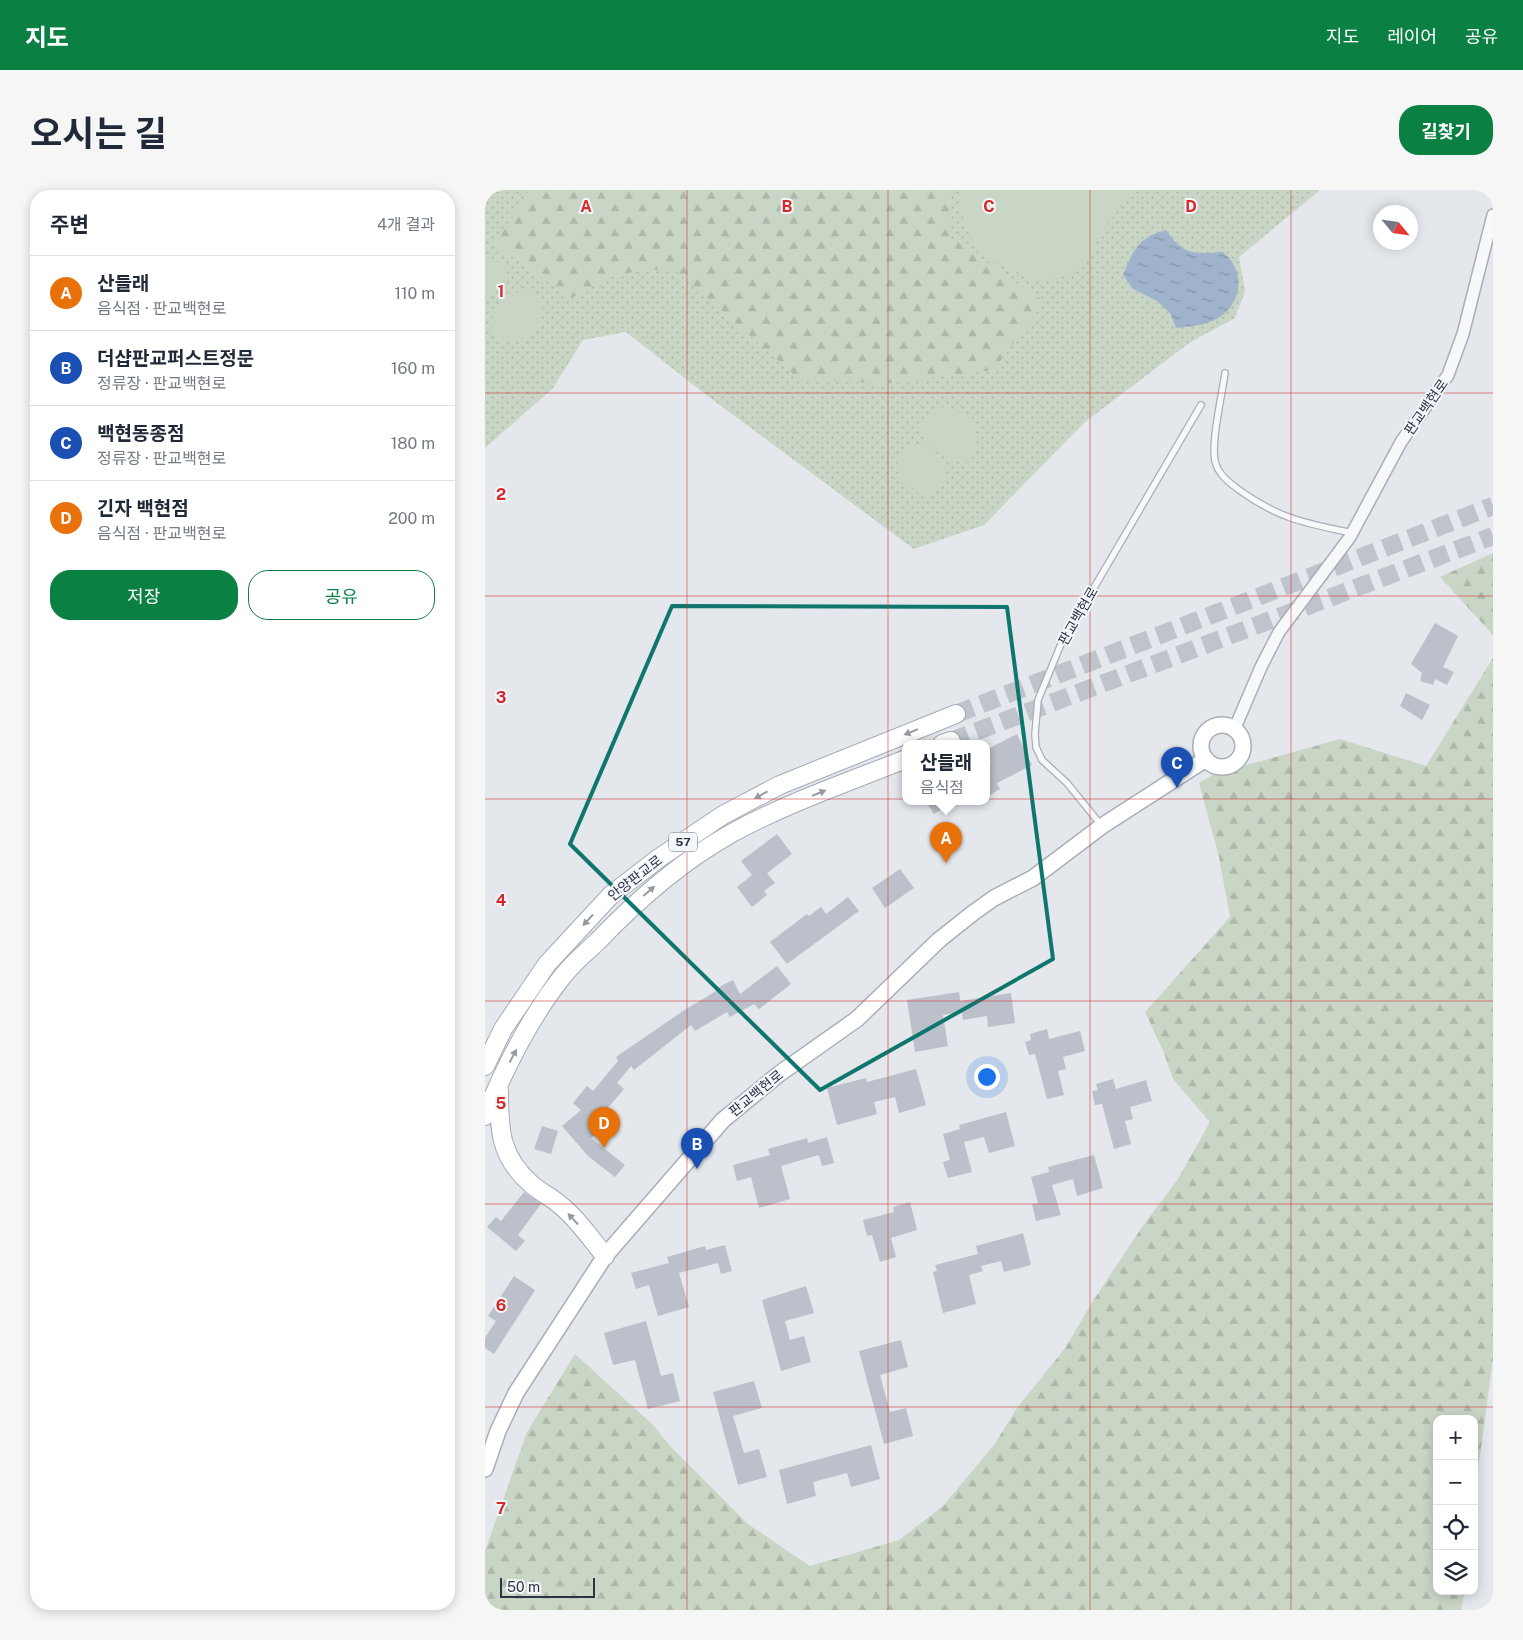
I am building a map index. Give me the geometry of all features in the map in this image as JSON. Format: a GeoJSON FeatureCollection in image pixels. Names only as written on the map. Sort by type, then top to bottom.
{"type":"FeatureCollection","features":[{"type":"Feature","properties":{"kind":"main road","name":"안양판교로"},"geometry":{"type":"LineString","coordinates":[[485,1066],[503,1029],[547,964],[611,895],[659,858],[723,815],[779,785],[956,714]]}},
{"type":"Feature","properties":{"kind":"main road","name":"안양판교로"},"geometry":{"type":"LineString","coordinates":[[485,1116],[499,1083],[522,1039],[562,977],[625,912],[671,872],[731,834],[789,805],[902,761]]}},
{"type":"Feature","properties":{"kind":"main road"},"geometry":{"type":"LineString","coordinates":[[499,1083],[499,1117],[502,1144],[515,1168],[532,1185],[560,1205],[605,1256]]}},
{"type":"Feature","properties":{"kind":"street","name":"판교백현로"},"geometry":{"type":"LineString","coordinates":[[1234,730],[1261,666],[1279,632],[1329,568],[1353,533],[1401,442],[1438,392],[1457,357],[1493,215]]}},
{"type":"Feature","properties":{"kind":"street"},"geometry":{"type":"LineString","coordinates":[[1223,725],[1234,730],[1242,741],[1242,748],[1237,761],[1224,767],[1211,764],[1206,759],[1201,742],[1207,731],[1223,725]]}},
{"type":"Feature","properties":{"kind":"street","name":"판교백현로"},"geometry":{"type":"LineString","coordinates":[[485,1469],[498,1431],[516,1393],[605,1256],[723,1120],[779,1074],[857,1019],[939,940],[973,913],[994,898],[1033,878],[1102,826],[1206,759]]}},
{"type":"Feature","properties":{"kind":"street"},"geometry":{"type":"LineString","coordinates":[[485,1452],[498,1431]]}},
{"type":"Feature","properties":{"kind":"lane"},"geometry":{"type":"LineString","coordinates":[[1225,373],[1215,459],[1221,474],[1235,487],[1274,513],[1304,523],[1353,533]]}},
{"type":"Feature","properties":{"kind":"lane","name":"판교백현로"},"geometry":{"type":"LineString","coordinates":[[1102,826],[1067,783],[1042,760],[1036,747],[1035,734],[1038,700],[1061,644],[1201,404]]}},
{"type":"Feature","properties":{"kind":"highlighted area"},"geometry":{"type":"Polygon","coordinates":[[[672,606],[1007,607],[1053,959],[820,1090],[570,844],[672,606]]]}},
{"type":"Feature","properties":{"kind":"green space"},"geometry":{"type":"Polygon","coordinates":[[[485,190],[1320,190],[1239,257],[1245,291],[1235,318],[1189,343],[1085,422],[984,525],[914,549],[705,394],[626,332],[583,340],[553,388],[485,448],[485,190]]]}},
{"type":"Feature","properties":{"kind":"green space"},"geometry":{"type":"Polygon","coordinates":[[[529,190],[951,190],[951,238],[1045,302],[993,370],[883,384],[798,378],[673,268],[616,274],[571,298],[495,245],[529,190]]]}},
{"type":"Feature","properties":{"kind":"green space"},"geometry":{"type":"Polygon","coordinates":[[[964,190],[1134,190],[1103,229],[1081,270],[1040,282],[978,254],[958,206],[964,190]]]}},
{"type":"Feature","properties":{"kind":"green space"},"geometry":{"type":"Polygon","coordinates":[[[488,259],[501,263],[507,269],[507,275],[502,287],[485,297],[485,260],[488,259]]]}},
{"type":"Feature","properties":{"kind":"green space"},"geometry":{"type":"Polygon","coordinates":[[[518,292],[534,293],[541,299],[543,308],[534,328],[526,336],[516,341],[504,340],[493,333],[492,320],[497,309],[518,292]]]}},
{"type":"Feature","properties":{"kind":"green space"},"geometry":{"type":"Polygon","coordinates":[[[937,407],[948,408],[958,412],[972,425],[977,443],[968,463],[953,459],[939,452],[922,436],[919,429],[925,418],[937,407]]]}},
{"type":"Feature","properties":{"kind":"green space"},"geometry":{"type":"Polygon","coordinates":[[[920,444],[939,459],[946,473],[946,480],[934,494],[919,494],[901,478],[897,458],[906,446],[920,444]]]}},
{"type":"Feature","properties":{"kind":"green space"},"geometry":{"type":"Polygon","coordinates":[[[1493,553],[1493,635],[1440,577],[1493,553]]]}},
{"type":"Feature","properties":{"kind":"green space"},"geometry":{"type":"Polygon","coordinates":[[[1493,658],[1493,1359],[1478,1470],[1478,1415],[1433,1415],[1433,1595],[1464,1595],[1461,1610],[485,1610],[485,1551],[527,1432],[575,1354],[653,1425],[671,1447],[748,1524],[810,1566],[899,1540],[943,1506],[994,1445],[1017,1408],[1066,1347],[1091,1304],[1142,1227],[1178,1179],[1210,1122],[1173,1079],[1164,1053],[1145,1012],[1230,917],[1219,857],[1199,783],[1214,774],[1340,739],[1426,766],[1493,658]]]}},
{"type":"Feature","properties":{"kind":"water"},"geometry":{"type":"Polygon","coordinates":[[[1166,230],[1178,245],[1184,249],[1197,253],[1223,252],[1235,267],[1239,284],[1234,301],[1229,309],[1211,322],[1176,328],[1170,313],[1157,301],[1133,289],[1123,275],[1130,258],[1138,246],[1149,236],[1166,230]]]}},
{"type":"Feature","properties":{"kind":"building"},"geometry":{"type":"Polygon","coordinates":[[[1435,623],[1458,636],[1443,667],[1454,672],[1447,685],[1435,679],[1433,685],[1420,681],[1422,673],[1411,664],[1435,623]]]}},
{"type":"Feature","properties":{"kind":"building"},"geometry":{"type":"Polygon","coordinates":[[[1406,693],[1430,705],[1422,720],[1400,706],[1406,693]]]}},
{"type":"Feature","properties":{"kind":"building"},"geometry":{"type":"Polygon","coordinates":[[[1017,734],[1032,765],[997,783],[1000,789],[990,795],[991,763],[990,748],[1017,734]]]}},
{"type":"Feature","properties":{"kind":"building"},"geometry":{"type":"Polygon","coordinates":[[[928,805],[948,805],[934,814],[928,805]]]}},
{"type":"Feature","properties":{"kind":"building"},"geometry":{"type":"Polygon","coordinates":[[[777,834],[792,854],[767,873],[775,883],[764,891],[767,895],[752,907],[737,887],[752,875],[741,861],[777,834]]]}},
{"type":"Feature","properties":{"kind":"building"},"geometry":{"type":"Polygon","coordinates":[[[900,869],[914,888],[885,908],[872,888],[900,869]]]}},
{"type":"Feature","properties":{"kind":"building"},"geometry":{"type":"Polygon","coordinates":[[[848,897],[859,911],[787,964],[770,942],[807,914],[809,916],[821,907],[826,914],[848,897]]]}},
{"type":"Feature","properties":{"kind":"building"},"geometry":{"type":"Polygon","coordinates":[[[777,966],[791,984],[759,1009],[754,1004],[730,1017],[727,1012],[695,1031],[691,1025],[634,1070],[631,1066],[617,1083],[624,1089],[590,1129],[595,1135],[591,1138],[625,1165],[615,1177],[588,1156],[562,1126],[581,1110],[573,1103],[587,1086],[593,1091],[618,1061],[616,1057],[716,991],[715,989],[733,980],[740,994],[777,966]]]}},
{"type":"Feature","properties":{"kind":"building"},"geometry":{"type":"Polygon","coordinates":[[[959,992],[960,1001],[1011,993],[1015,1023],[988,1027],[987,1016],[963,1020],[962,1012],[943,1015],[948,1046],[915,1052],[907,1000],[959,992]]]}},
{"type":"Feature","properties":{"kind":"building"},"geometry":{"type":"Polygon","coordinates":[[[1047,1029],[1049,1039],[1080,1031],[1085,1051],[1063,1057],[1066,1069],[1058,1071],[1064,1095],[1047,1099],[1035,1054],[1029,1055],[1025,1042],[1031,1040],[1030,1034],[1047,1029]]]}},
{"type":"Feature","properties":{"kind":"building"},"geometry":{"type":"Polygon","coordinates":[[[916,1069],[926,1105],[899,1113],[895,1097],[874,1102],[877,1114],[837,1125],[827,1088],[866,1078],[867,1082],[916,1069]]]}},
{"type":"Feature","properties":{"kind":"building"},"geometry":{"type":"Polygon","coordinates":[[[1113,1079],[1116,1089],[1146,1080],[1152,1101],[1130,1107],[1133,1119],[1125,1121],[1131,1144],[1114,1149],[1102,1104],[1095,1105],[1092,1091],[1098,1090],[1096,1084],[1113,1079]]]}},
{"type":"Feature","properties":{"kind":"building"},"geometry":{"type":"Polygon","coordinates":[[[1006,1112],[1015,1146],[989,1153],[984,1137],[964,1142],[972,1172],[948,1178],[943,1162],[950,1160],[943,1134],[960,1129],[959,1125],[1006,1112]]]}},
{"type":"Feature","properties":{"kind":"building"},"geometry":{"type":"Polygon","coordinates":[[[542,1126],[558,1131],[551,1154],[534,1149],[542,1126]]]}},
{"type":"Feature","properties":{"kind":"building"},"geometry":{"type":"Polygon","coordinates":[[[827,1137],[834,1163],[822,1166],[819,1155],[781,1166],[790,1199],[759,1208],[751,1177],[737,1181],[733,1165],[770,1155],[768,1149],[807,1138],[808,1143],[827,1137]]]}},
{"type":"Feature","properties":{"kind":"building"},"geometry":{"type":"Polygon","coordinates":[[[1094,1155],[1103,1188],[1077,1196],[1073,1179],[1052,1185],[1061,1215],[1036,1221],[1032,1204],[1038,1203],[1031,1177],[1049,1172],[1048,1167],[1094,1155]]]}},
{"type":"Feature","properties":{"kind":"building"},"geometry":{"type":"Polygon","coordinates":[[[524,1192],[541,1204],[518,1235],[525,1241],[516,1251],[487,1227],[496,1217],[501,1221],[524,1192]]]}},
{"type":"Feature","properties":{"kind":"building"},"geometry":{"type":"Polygon","coordinates":[[[910,1202],[917,1230],[891,1238],[896,1257],[880,1262],[872,1235],[867,1236],[863,1220],[894,1212],[893,1207],[910,1202]]]}},
{"type":"Feature","properties":{"kind":"building"},"geometry":{"type":"Polygon","coordinates":[[[1023,1233],[1031,1265],[1004,1272],[1001,1261],[981,1266],[983,1271],[969,1275],[976,1304],[943,1313],[933,1272],[937,1271],[935,1265],[978,1254],[976,1246],[1023,1233]]]}},
{"type":"Feature","properties":{"kind":"building"},"geometry":{"type":"Polygon","coordinates":[[[725,1245],[732,1271],[721,1274],[718,1263],[679,1273],[689,1307],[658,1316],[649,1285],[636,1289],[631,1273],[669,1263],[667,1257],[705,1246],[706,1250],[725,1245]]]}},
{"type":"Feature","properties":{"kind":"building"},"geometry":{"type":"Polygon","coordinates":[[[514,1276],[535,1290],[494,1354],[485,1348],[485,1338],[496,1321],[488,1316],[514,1276]]]}},
{"type":"Feature","properties":{"kind":"building"},"geometry":{"type":"Polygon","coordinates":[[[806,1286],[814,1313],[785,1321],[790,1340],[804,1336],[811,1362],[781,1371],[762,1300],[806,1286]]]}},
{"type":"Feature","properties":{"kind":"building"},"geometry":{"type":"Polygon","coordinates":[[[646,1321],[661,1376],[673,1373],[680,1401],[648,1409],[635,1360],[613,1365],[604,1333],[646,1321]]]}},
{"type":"Feature","properties":{"kind":"building"},"geometry":{"type":"Polygon","coordinates":[[[901,1340],[908,1367],[880,1375],[890,1412],[906,1408],[913,1436],[884,1444],[859,1351],[901,1340]]]}},
{"type":"Feature","properties":{"kind":"building"},"geometry":{"type":"Polygon","coordinates":[[[754,1381],[762,1408],[733,1416],[744,1453],[759,1449],[767,1477],[738,1485],[713,1392],[754,1381]]]}},
{"type":"Feature","properties":{"kind":"building"},"geometry":{"type":"Polygon","coordinates":[[[871,1445],[880,1479],[851,1487],[847,1473],[813,1482],[816,1496],[787,1504],[779,1470],[871,1445]]]}},
{"type":"Feature","properties":{"kind":"tunnel"},"geometry":{"type":"LineString","coordinates":[[956,714],[1493,506]]}},
{"type":"Feature","properties":{"kind":"tunnel"},"geometry":{"type":"LineString","coordinates":[[954,740],[1493,536]]}},
{"type":"Feature","properties":{"kind":"place","name":"백현동종점"},"geometry":{"type":"Point","coordinates":[1177,788]}},
{"type":"Feature","properties":{"kind":"place","name":"산들래"},"geometry":{"type":"Point","coordinates":[946,863]}},
{"type":"Feature","properties":{"kind":"place","name":"긴자 백현점"},"geometry":{"type":"Point","coordinates":[604,1148]}},
{"type":"Feature","properties":{"kind":"place","name":"더샵판교퍼스트정문"},"geometry":{"type":"Point","coordinates":[697,1169]}}]}
